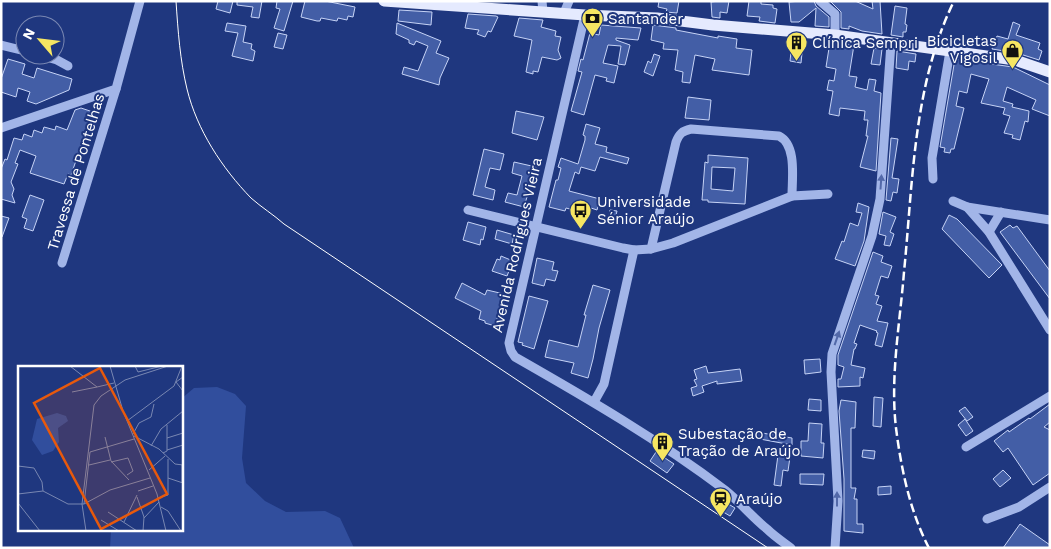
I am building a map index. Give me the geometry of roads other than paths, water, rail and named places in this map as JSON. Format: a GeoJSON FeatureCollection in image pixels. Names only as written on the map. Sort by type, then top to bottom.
{"type":"FeatureCollection","features":[{"type":"Feature","properties":{"kind":"main road"},"geometry":{"type":"LineString","coordinates":[[384,1],[543,6],[564,13],[657,18],[713,25],[834,35],[1015,60],[1049,69]]}},
{"type":"Feature","properties":{"kind":"street","name":"Travessa de Pontelhas"},"geometry":{"type":"LineString","coordinates":[[62,263],[116,89],[140,1]]}},
{"type":"Feature","properties":{"kind":"street"},"geometry":{"type":"LineString","coordinates":[[564,13],[570,1]]}},
{"type":"Feature","properties":{"kind":"street"},"geometry":{"type":"LineString","coordinates":[[820,1],[835,14],[834,35]]}},
{"type":"Feature","properties":{"kind":"street","name":"Avenida Rodrigues Vieira"},"geometry":{"type":"LineString","coordinates":[[585,15],[509,343],[511,351],[516,357],[626,421],[724,490],[768,531],[791,548]]}},
{"type":"Feature","properties":{"kind":"street"},"geometry":{"type":"LineString","coordinates":[[835,548],[838,501],[832,354],[869,245],[880,199],[891,42]]}},
{"type":"Feature","properties":{"kind":"street"},"geometry":{"type":"LineString","coordinates":[[1,45],[15,48]]}},
{"type":"Feature","properties":{"kind":"street"},"geometry":{"type":"LineString","coordinates":[[933,179],[932,158],[947,50]]}},
{"type":"Feature","properties":{"kind":"street"},"geometry":{"type":"LineString","coordinates":[[1,128],[116,89]]}},
{"type":"Feature","properties":{"kind":"street"},"geometry":{"type":"LineString","coordinates":[[651,249],[676,142],[679,135],[684,131],[780,136],[785,139],[791,150],[792,196]]}},
{"type":"Feature","properties":{"kind":"street"},"geometry":{"type":"LineString","coordinates":[[468,210],[634,250],[651,249],[673,243],[792,196],[828,194]]}},
{"type":"Feature","properties":{"kind":"street"},"geometry":{"type":"LineString","coordinates":[[953,201],[967,207],[1050,220]]}},
{"type":"Feature","properties":{"kind":"street"},"geometry":{"type":"LineString","coordinates":[[967,207],[989,232],[1050,330]]}},
{"type":"Feature","properties":{"kind":"street"},"geometry":{"type":"LineString","coordinates":[[989,232],[1001,212]]}},
{"type":"Feature","properties":{"kind":"street"},"geometry":{"type":"LineString","coordinates":[[594,402],[604,384],[634,250]]}},
{"type":"Feature","properties":{"kind":"street"},"geometry":{"type":"LineString","coordinates":[[966,447],[1050,396]]}},
{"type":"Feature","properties":{"kind":"street"},"geometry":{"type":"LineString","coordinates":[[987,519],[1019,507],[1050,487]]}},
{"type":"Feature","properties":{"kind":"tram line"},"geometry":{"type":"LineString","coordinates":[[176,1],[181,56],[191,104],[212,148],[230,174],[251,198],[284,224],[768,548]]}},
{"type":"Feature","properties":{"kind":"railway"},"geometry":{"type":"LineString","coordinates":[[929,548],[922,534],[907,490],[896,428],[894,389],[917,134],[930,66],[940,33],[954,1]]}},
{"type":"Feature","properties":{"kind":"place","name":"Santander"},"geometry":{"type":"Point","coordinates":[592,38]}},
{"type":"Feature","properties":{"kind":"place","name":"Clínica Sempri"},"geometry":{"type":"Point","coordinates":[796,62]}},
{"type":"Feature","properties":{"kind":"place","name":"Bicicletas Vigosil"},"geometry":{"type":"Point","coordinates":[1013,69]}},
{"type":"Feature","properties":{"kind":"place","name":"Universidade Sénior Araújo"},"geometry":{"type":"Point","coordinates":[581,230]}},
{"type":"Feature","properties":{"kind":"place","name":"Subestação de Tração de Araújo"},"geometry":{"type":"Point","coordinates":[662,462]}},
{"type":"Feature","properties":{"kind":"place","name":"Araújo"},"geometry":{"type":"Point","coordinates":[720,518]}}]}
